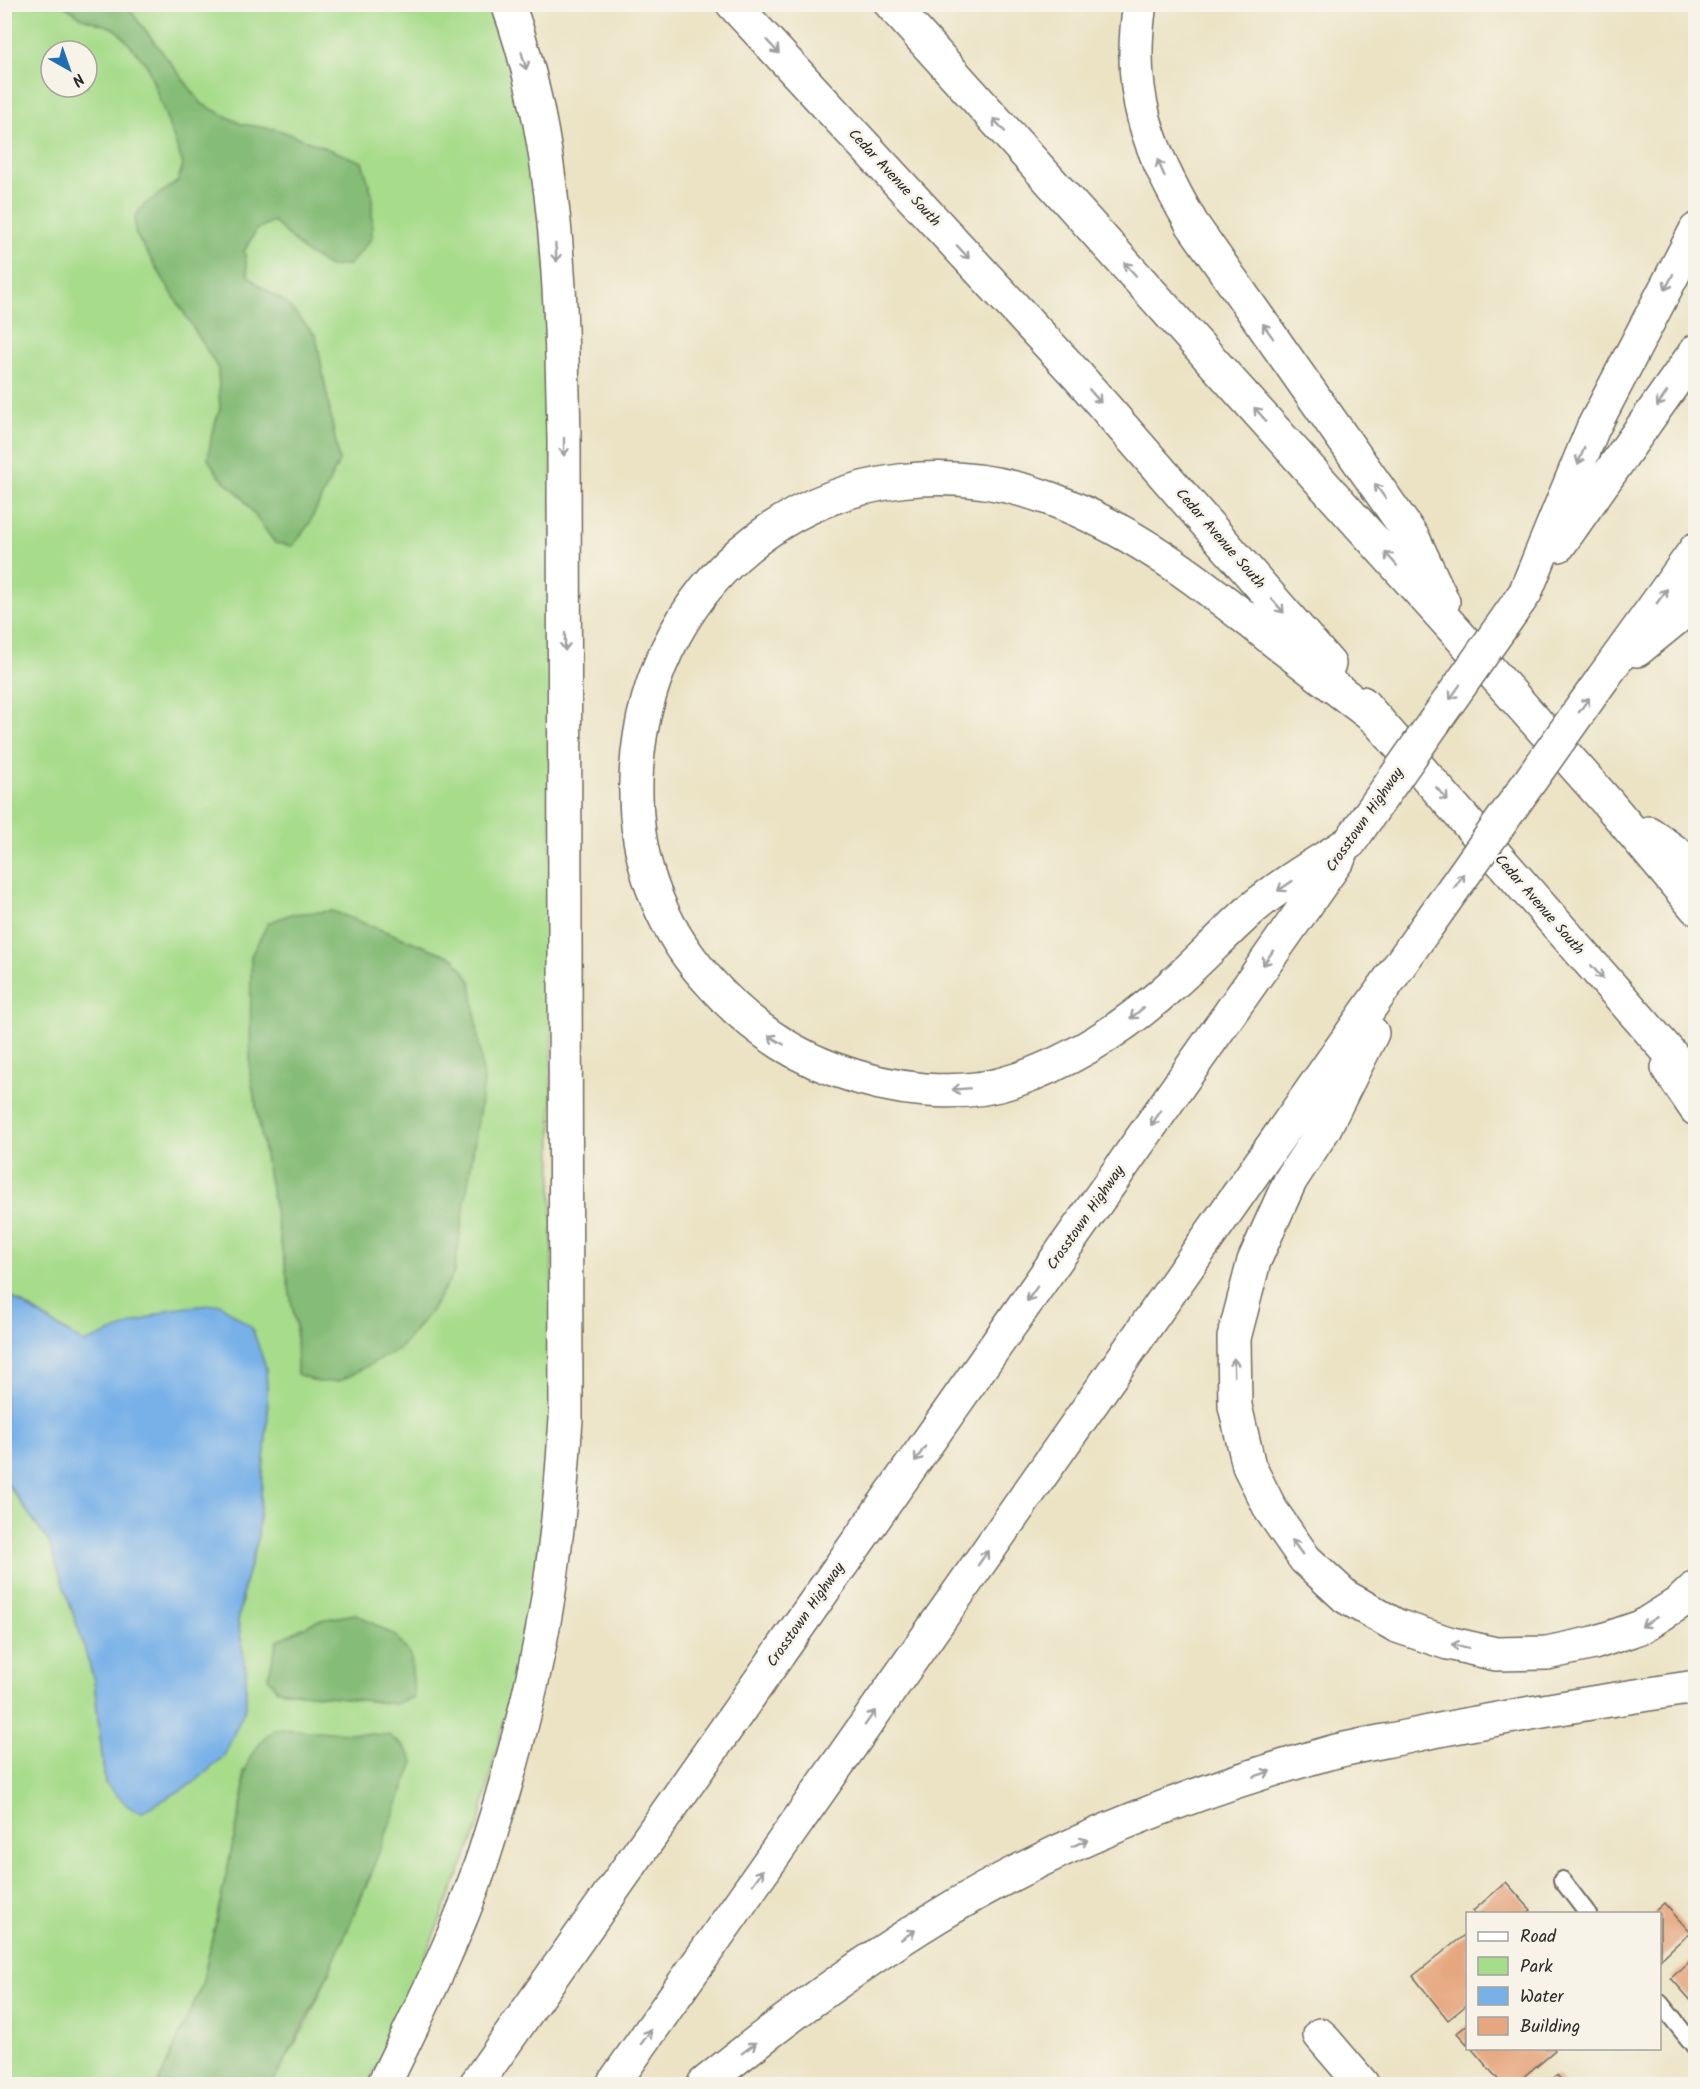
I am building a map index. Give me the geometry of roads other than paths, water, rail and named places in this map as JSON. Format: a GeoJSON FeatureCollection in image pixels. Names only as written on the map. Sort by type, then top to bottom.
{"type":"FeatureCollection","features":[{"type":"Feature","properties":{"kind":"main road"},"geometry":{"type":"LineString","coordinates":[[384,2085],[436,1978],[483,1857],[514,1755],[537,1656],[556,1538],[566,1419],[562,341],[548,177],[533,93],[507,4]]}},
{"type":"Feature","properties":{"kind":"main road","name":"Cedar Avenue South"},"geometry":{"type":"LineString","coordinates":[[733,4],[1077,375],[1695,1083]]}},
{"type":"Feature","properties":{"kind":"main road"},"geometry":{"type":"LineString","coordinates":[[891,4],[1465,642],[1608,803],[1695,908]]}},
{"type":"Feature","properties":{"kind":"main road"},"geometry":{"type":"LineString","coordinates":[[1140,4],[1136,34],[1137,79],[1144,127],[1164,177],[1192,224],[1413,538],[1465,642]]}},
{"type":"Feature","properties":{"kind":"main road"},"geometry":{"type":"LineString","coordinates":[[1525,593],[1593,428],[1695,230]]}},
{"type":"Feature","properties":{"kind":"main road","name":"Crosstown Highway"},"geometry":{"type":"LineString","coordinates":[[476,2085],[1695,351]]}},
{"type":"Feature","properties":{"kind":"main road"},"geometry":{"type":"LineString","coordinates":[[1350,842],[1256,906],[1172,985],[1129,1020],[1082,1050],[1014,1081],[963,1090],[916,1090],[866,1081],[815,1062],[768,1036],[731,1005],[691,961],[661,912],[643,862],[635,813],[637,757],[648,694],[669,644],[703,591],[744,549],[792,516],[842,492],[894,480],[952,477],[999,484],[1050,499],[1105,523],[1160,553],[1225,599],[1376,719]]}},
{"type":"Feature","properties":{"kind":"main road"},"geometry":{"type":"LineString","coordinates":[[613,2085],[1425,928],[1695,549]]}},
{"type":"Feature","properties":{"kind":"main road"},"geometry":{"type":"LineString","coordinates":[[1604,678],[1695,602]]}},
{"type":"Feature","properties":{"kind":"main road"},"geometry":{"type":"LineString","coordinates":[[1608,803],[1695,867]]}},
{"type":"Feature","properties":{"kind":"main road"},"geometry":{"type":"LineString","coordinates":[[1425,928],[1324,1129],[1290,1181],[1254,1261],[1234,1338],[1235,1406],[1249,1466],[1271,1510],[1305,1558],[1346,1597],[1397,1626],[1448,1643],[1496,1654],[1547,1653],[1594,1643],[1641,1627],[1678,1603],[1695,1587]]}},
{"type":"Feature","properties":{"kind":"main road"},"geometry":{"type":"LineString","coordinates":[[1626,1004],[1695,1110]]}},
{"type":"Feature","properties":{"kind":"main road"},"geometry":{"type":"LineString","coordinates":[[704,2085],[837,1983],[939,1915],[1028,1867],[1121,1825],[1208,1792],[1327,1754],[1458,1726],[1695,1687]]}},
{"type":"Feature","properties":{"kind":"main road"},"geometry":{"type":"LineString","coordinates":[[1320,2035],[1362,2085]]}},
{"type":"Feature","properties":{"kind":"lane"},"geometry":{"type":"LineString","coordinates":[[1562,1880],[1586,1912]]}},
{"type":"Feature","properties":{"kind":"lane"},"geometry":{"type":"LineString","coordinates":[[1661,2006],[1695,2048]]}},
{"type":"Feature","properties":{"kind":"water"},"geometry":{"type":"Polygon","coordinates":[[[8,1295],[84,1343],[171,1309],[220,1304],[252,1328],[266,1368],[268,1414],[257,1542],[245,1582],[238,1621],[246,1672],[246,1706],[224,1756],[195,1782],[141,1813],[129,1807],[105,1783],[94,1680],[80,1634],[49,1542],[5,1480],[4,1296],[8,1295]]]}}]}
